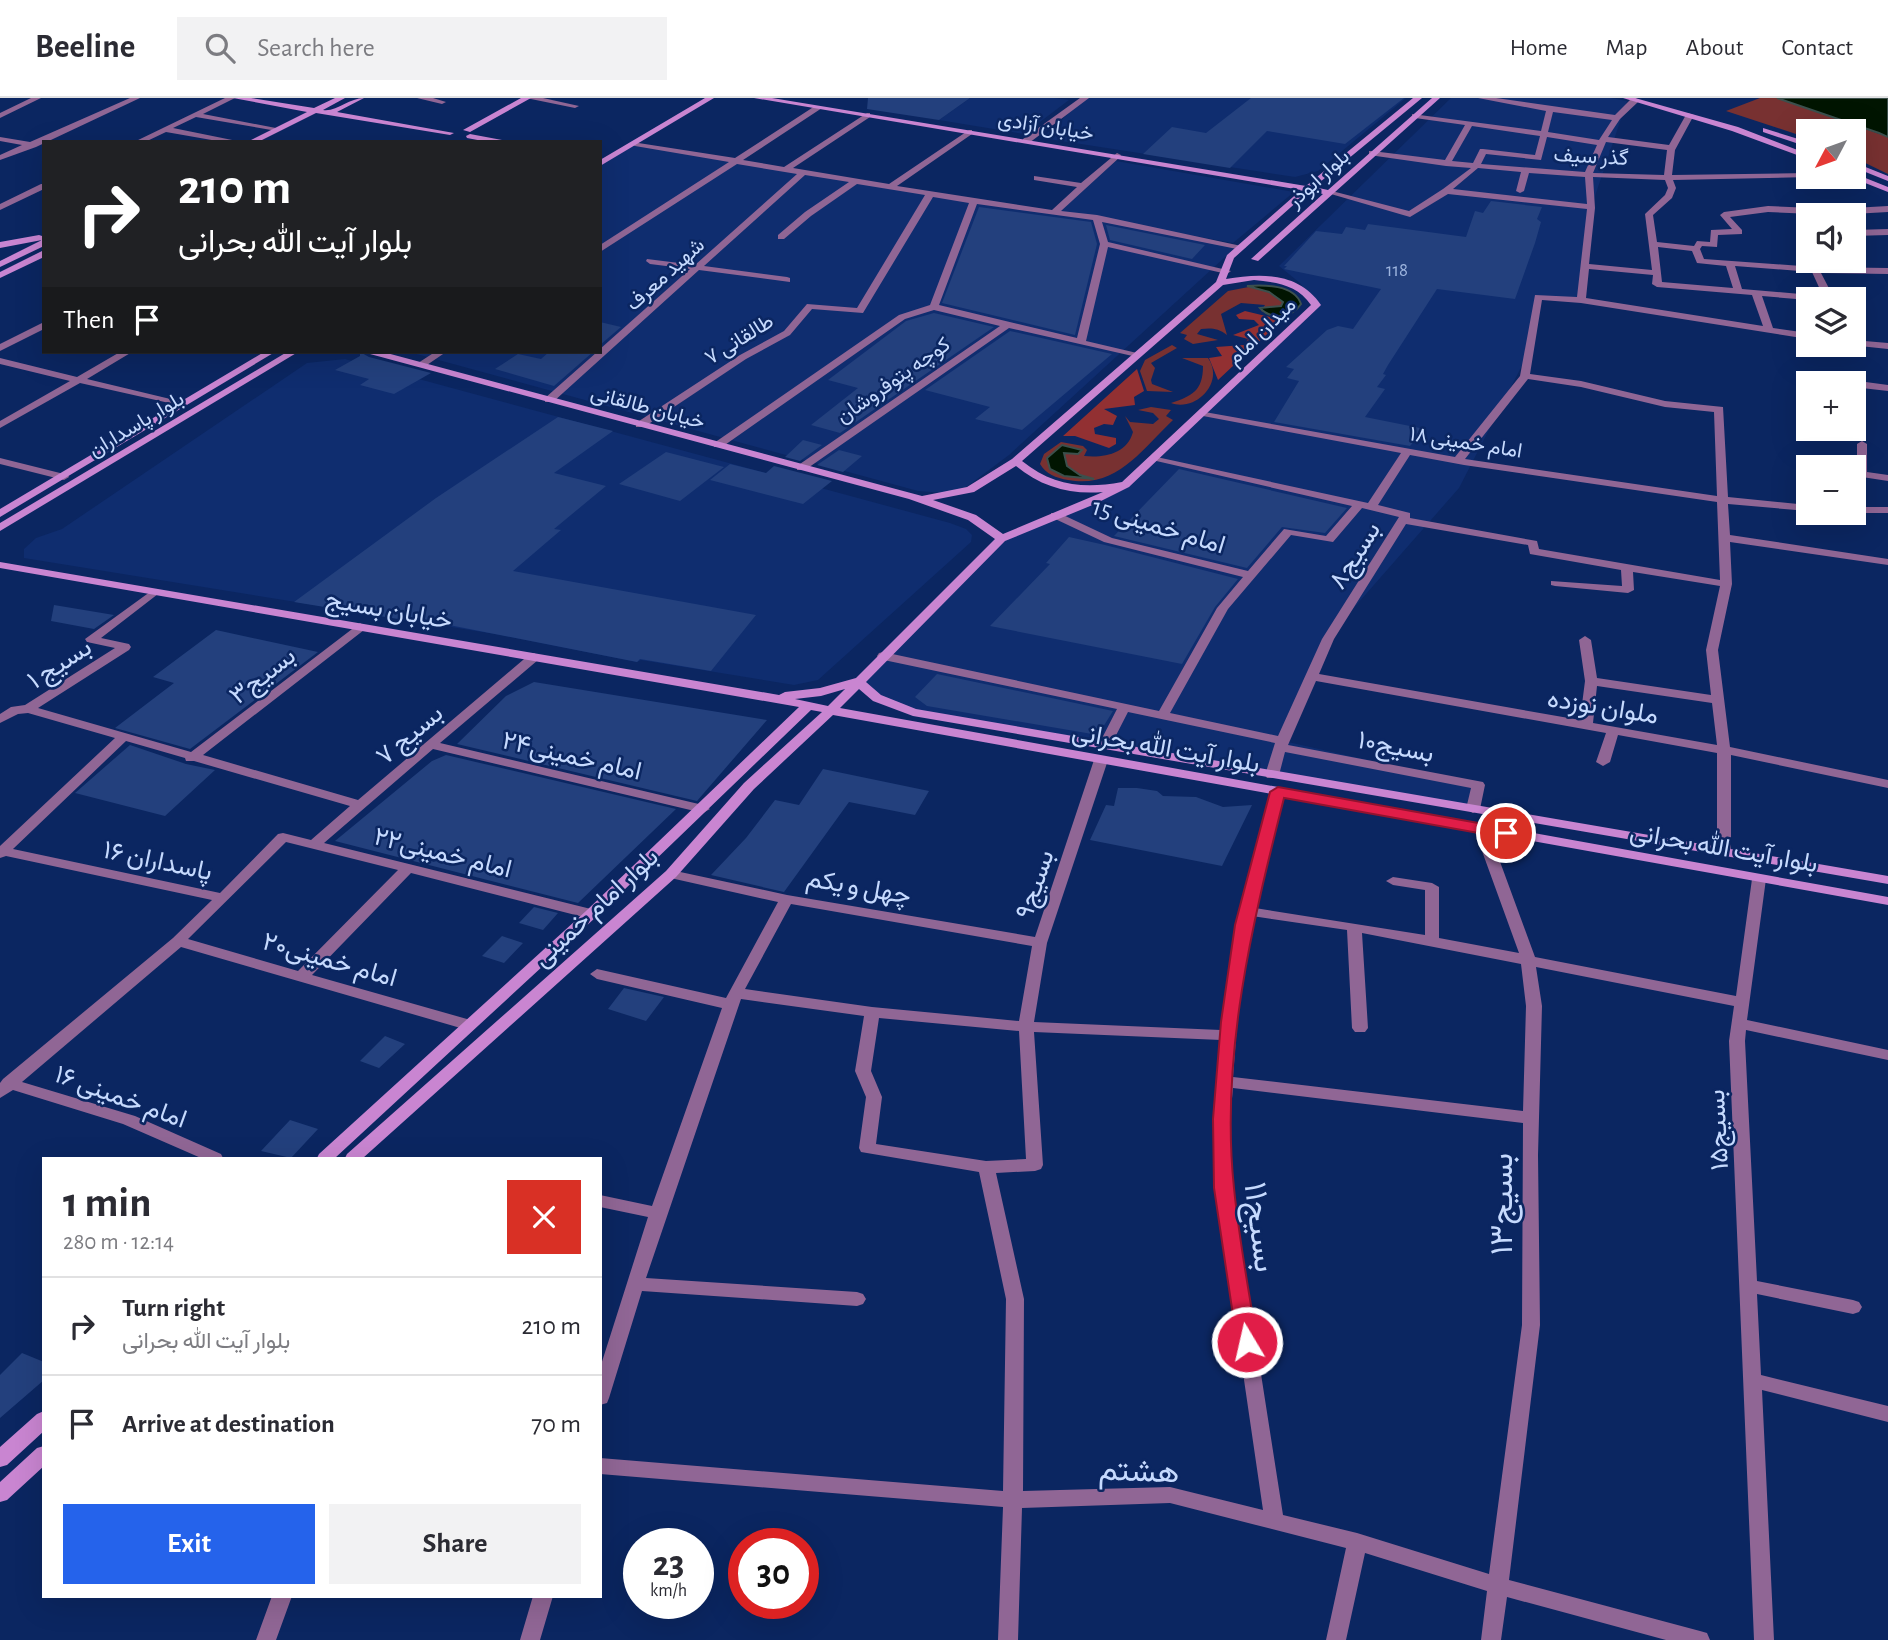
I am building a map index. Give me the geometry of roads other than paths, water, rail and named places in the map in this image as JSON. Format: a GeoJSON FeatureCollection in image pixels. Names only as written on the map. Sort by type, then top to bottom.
{"type":"FeatureCollection","features":[{"type":"Feature","properties":{"kind":"main road"},"geometry":{"type":"LineString","coordinates":[[237,98],[316,110],[450,137],[468,133],[529,98]]}},
{"type":"Feature","properties":{"kind":"main road"},"geometry":{"type":"LineString","coordinates":[[255,140],[341,98]]}},
{"type":"Feature","properties":{"kind":"main road"},"geometry":{"type":"LineString","coordinates":[[276,140],[360,98]]}},
{"type":"Feature","properties":{"kind":"main road"},"geometry":{"type":"LineString","coordinates":[[602,163],[710,98]]}},
{"type":"Feature","properties":{"kind":"main road","name":"خیابان آزادی"},"geometry":{"type":"LineString","coordinates":[[758,98],[1117,155],[1328,192]]}},
{"type":"Feature","properties":{"kind":"main road","name":"بلوار ابوذر"},"geometry":{"type":"LineString","coordinates":[[1230,257],[1308,188],[1418,98]]}},
{"type":"Feature","properties":{"kind":"main road","name":"بلوار ابوذر"},"geometry":{"type":"LineString","coordinates":[[1255,259],[1436,98]]}},
{"type":"Feature","properties":{"kind":"main road"},"geometry":{"type":"LineString","coordinates":[[1653,98],[1744,123],[1796,141]]}},
{"type":"Feature","properties":{"kind":"main road"},"geometry":{"type":"LineString","coordinates":[[602,153],[694,99]]}},
{"type":"Feature","properties":{"kind":"main road"},"geometry":{"type":"LineString","coordinates":[[1631,99],[1690,115],[1796,153]]}},
{"type":"Feature","properties":{"kind":"main road"},"geometry":{"type":"LineString","coordinates":[[468,133],[494,140]]}},
{"type":"Feature","properties":{"kind":"main road"},"geometry":{"type":"LineString","coordinates":[[1866,170],[1888,179]]}},
{"type":"Feature","properties":{"kind":"main road"},"geometry":{"type":"LineString","coordinates":[[1866,181],[1888,190]]}},
{"type":"Feature","properties":{"kind":"main road"},"geometry":{"type":"LineString","coordinates":[[0,248],[42,239]]}},
{"type":"Feature","properties":{"kind":"main road"},"geometry":{"type":"LineString","coordinates":[[0,264],[42,240]]}},
{"type":"Feature","properties":{"kind":"main road"},"geometry":{"type":"LineString","coordinates":[[0,248],[39,260]]}},
{"type":"Feature","properties":{"kind":"main road"},"geometry":{"type":"LineString","coordinates":[[913,497],[945,497],[970,490],[1017,461],[1134,355],[1220,283],[1227,271],[1230,257],[1241,262],[1255,259],[1262,268],[1286,282]]}},
{"type":"Feature","properties":{"kind":"main road"},"geometry":{"type":"LineString","coordinates":[[0,275],[39,260]]}},
{"type":"Feature","properties":{"kind":"main road","name":"میدان امام"},"geometry":{"type":"LineString","coordinates":[[1001,539],[1125,485],[1316,304],[1310,293],[1286,282],[1254,277],[1220,283]]}},
{"type":"Feature","properties":{"kind":"main road","name":"بلوار پاسداران"},"geometry":{"type":"LineString","coordinates":[[0,514],[267,354]]}},
{"type":"Feature","properties":{"kind":"main road","name":"بلوار پاسداران"},"geometry":{"type":"LineString","coordinates":[[0,528],[289,354]]}},
{"type":"Feature","properties":{"kind":"main road","name":"خیابان طالقانی"},"geometry":{"type":"LineString","coordinates":[[380,354],[913,497]]}},
{"type":"Feature","properties":{"kind":"main road"},"geometry":{"type":"LineString","coordinates":[[1017,461],[1032,476],[1062,489],[1102,490],[1125,485]]}},
{"type":"Feature","properties":{"kind":"main road"},"geometry":{"type":"LineString","coordinates":[[913,497],[975,518],[990,526],[1001,539]]}},
{"type":"Feature","properties":{"kind":"main road","name":"بلوار امام خمینی"},"geometry":{"type":"LineString","coordinates":[[354,1157],[671,874],[750,786],[807,734],[1001,539]]}},
{"type":"Feature","properties":{"kind":"main road","name":"خیابان بسیج"},"geometry":{"type":"LineString","coordinates":[[0,565],[769,697]]}},
{"type":"Feature","properties":{"kind":"main road"},"geometry":{"type":"LineString","coordinates":[[769,697],[821,692],[858,681]]}},
{"type":"Feature","properties":{"kind":"main road","name":"بلوار آیت الله بحرانی"},"geometry":{"type":"LineString","coordinates":[[858,681],[877,698],[913,712],[988,726],[1278,792],[1888,901]]}},
{"type":"Feature","properties":{"kind":"main road","name":"بلوار آیت الله بحرانی"},"geometry":{"type":"LineString","coordinates":[[769,697],[982,739],[1272,775],[1888,880]]}},
{"type":"Feature","properties":{"kind":"main road","name":"بلوار امام خمینی"},"geometry":{"type":"LineString","coordinates":[[326,1157],[619,888],[808,706]]}},
{"type":"Feature","properties":{"kind":"main road"},"geometry":{"type":"LineString","coordinates":[[807,734],[837,721],[870,719]]}},
{"type":"Feature","properties":{"kind":"main road"},"geometry":{"type":"LineString","coordinates":[[982,739],[969,734],[969,729],[988,726]]}},
{"type":"Feature","properties":{"kind":"main road"},"geometry":{"type":"LineString","coordinates":[[619,888],[646,897]]}},
{"type":"Feature","properties":{"kind":"main road"},"geometry":{"type":"LineString","coordinates":[[0,1459],[42,1421]]}},
{"type":"Feature","properties":{"kind":"main road"},"geometry":{"type":"LineString","coordinates":[[0,1494],[42,1456]]}},
{"type":"Feature","properties":{"kind":"street"},"geometry":{"type":"LineString","coordinates":[[0,116],[37,98]]}},
{"type":"Feature","properties":{"kind":"street"},"geometry":{"type":"LineString","coordinates":[[51,140],[136,98]]}},
{"type":"Feature","properties":{"kind":"street"},"geometry":{"type":"LineString","coordinates":[[142,140],[231,98]]}},
{"type":"Feature","properties":{"kind":"street"},"geometry":{"type":"LineString","coordinates":[[421,98],[442,102]]}},
{"type":"Feature","properties":{"kind":"street"},"geometry":{"type":"LineString","coordinates":[[529,98],[575,106]]}},
{"type":"Feature","properties":{"kind":"street"},"geometry":{"type":"LineString","coordinates":[[677,98],[694,99]]}},
{"type":"Feature","properties":{"kind":"street"},"geometry":{"type":"LineString","coordinates":[[1026,141],[1085,98]]}},
{"type":"Feature","properties":{"kind":"street"},"geometry":{"type":"LineString","coordinates":[[1482,98],[1514,100],[1617,118]]}},
{"type":"Feature","properties":{"kind":"street"},"geometry":{"type":"LineString","coordinates":[[1328,192],[1410,214],[1446,191],[1472,167],[1483,151],[1538,158],[1550,108],[1560,98]]}},
{"type":"Feature","properties":{"kind":"street"},"geometry":{"type":"LineString","coordinates":[[1581,300],[1591,207],[1589,173],[1602,141],[1631,99]]}},
{"type":"Feature","properties":{"kind":"street"},"geometry":{"type":"LineString","coordinates":[[602,248],[818,108]]}},
{"type":"Feature","properties":{"kind":"street"},"geometry":{"type":"LineString","coordinates":[[195,115],[277,129]]}},
{"type":"Feature","properties":{"kind":"street"},"geometry":{"type":"LineString","coordinates":[[1690,115],[1670,148],[1667,178],[1672,188],[1669,195],[1649,214],[1657,284],[1796,297]]}},
{"type":"Feature","properties":{"kind":"street"},"geometry":{"type":"LineString","coordinates":[[786,169],[867,116]]}},
{"type":"Feature","properties":{"kind":"street"},"geometry":{"type":"LineString","coordinates":[[1415,116],[1670,148]]}},
{"type":"Feature","properties":{"kind":"street"},"geometry":{"type":"LineString","coordinates":[[1446,164],[1470,124]]}},
{"type":"Feature","properties":{"kind":"street"},"geometry":{"type":"LineString","coordinates":[[165,129],[227,140]]}},
{"type":"Feature","properties":{"kind":"street"},"geometry":{"type":"LineString","coordinates":[[890,187],[969,132]]}},
{"type":"Feature","properties":{"kind":"street"},"geometry":{"type":"LineString","coordinates":[[0,139],[39,146]]}},
{"type":"Feature","properties":{"kind":"street"},"geometry":{"type":"LineString","coordinates":[[635,144],[974,202],[1097,218],[1242,247]]}},
{"type":"Feature","properties":{"kind":"street"},"geometry":{"type":"LineString","coordinates":[[0,158],[39,146]]}},
{"type":"Feature","properties":{"kind":"street","name":"گذر سیف"},"geometry":{"type":"LineString","coordinates":[[1372,153],[1472,167],[1667,178],[1713,180],[1796,176]]}},
{"type":"Feature","properties":{"kind":"street"},"geometry":{"type":"LineString","coordinates":[[1054,213],[1117,155]]}},
{"type":"Feature","properties":{"kind":"street"},"geometry":{"type":"LineString","coordinates":[[1520,191],[1526,170]]}},
{"type":"Feature","properties":{"kind":"street","name":"شهید معرف"},"geometry":{"type":"LineString","coordinates":[[602,353],[804,172]]}},
{"type":"Feature","properties":{"kind":"street"},"geometry":{"type":"LineString","coordinates":[[1037,178],[1083,186]]}},
{"type":"Feature","properties":{"kind":"street"},"geometry":{"type":"LineString","coordinates":[[781,237],[799,218],[813,212],[856,181]]}},
{"type":"Feature","properties":{"kind":"street"},"geometry":{"type":"LineString","coordinates":[[0,207],[42,187]]}},
{"type":"Feature","properties":{"kind":"street"},"geometry":{"type":"LineString","coordinates":[[1446,191],[1591,207]]}},
{"type":"Feature","properties":{"kind":"street","name":"طالقانی ۷"},"geometry":{"type":"LineString","coordinates":[[640,425],[743,357],[788,333],[810,306],[860,311],[929,194]]}},
{"type":"Feature","properties":{"kind":"street","name":"کوچه پتوفروشان"},"geometry":{"type":"LineString","coordinates":[[974,202],[934,307],[1134,355]]}},
{"type":"Feature","properties":{"kind":"street"},"geometry":{"type":"LineString","coordinates":[[1696,249],[1700,243],[1714,245],[1714,232],[1739,232],[1724,215],[1768,209],[1796,211]]}},
{"type":"Feature","properties":{"kind":"street"},"geometry":{"type":"LineString","coordinates":[[1866,210],[1888,209]]}},
{"type":"Feature","properties":{"kind":"street"},"geometry":{"type":"LineString","coordinates":[[1081,342],[1104,244],[1097,218]]}},
{"type":"Feature","properties":{"kind":"street"},"geometry":{"type":"LineString","coordinates":[[1866,233],[1888,232]]}},
{"type":"Feature","properties":{"kind":"street"},"geometry":{"type":"LineString","coordinates":[[1104,244],[1227,271]]}},
{"type":"Feature","properties":{"kind":"street"},"geometry":{"type":"LineString","coordinates":[[1652,244],[1696,249]]}},
{"type":"Feature","properties":{"kind":"street"},"geometry":{"type":"LineString","coordinates":[[1696,249],[1700,261],[1796,268]]}},
{"type":"Feature","properties":{"kind":"street"},"geometry":{"type":"LineString","coordinates":[[650,261],[787,280]]}},
{"type":"Feature","properties":{"kind":"street"},"geometry":{"type":"LineString","coordinates":[[1730,263],[1738,291]]}},
{"type":"Feature","properties":{"kind":"street"},"geometry":{"type":"LineString","coordinates":[[1584,266],[1657,273]]}},
{"type":"Feature","properties":{"kind":"street"},"geometry":{"type":"LineString","coordinates":[[1866,271],[1888,271]]}},
{"type":"Feature","properties":{"kind":"street"},"geometry":{"type":"LineString","coordinates":[[1756,293],[1769,330]]}},
{"type":"Feature","properties":{"kind":"street"},"geometry":{"type":"LineString","coordinates":[[1458,461],[1525,376],[1538,297],[1581,300],[1796,334]]}},
{"type":"Feature","properties":{"kind":"street"},"geometry":{"type":"LineString","coordinates":[[718,445],[902,317],[934,307]]}},
{"type":"Feature","properties":{"kind":"street","name":"کوچه پتوفروشان"},"geometry":{"type":"LineString","coordinates":[[801,468],[1007,325]]}},
{"type":"Feature","properties":{"kind":"street"},"geometry":{"type":"LineString","coordinates":[[0,348],[42,326]]}},
{"type":"Feature","properties":{"kind":"street"},"geometry":{"type":"LineString","coordinates":[[1866,344],[1888,346]]}},
{"type":"Feature","properties":{"kind":"street"},"geometry":{"type":"LineString","coordinates":[[0,425],[124,354]]}},
{"type":"Feature","properties":{"kind":"street"},"geometry":{"type":"LineString","coordinates":[[421,365],[438,354]]}},
{"type":"Feature","properties":{"kind":"street","name":"شهید معرف"},"geometry":{"type":"LineString","coordinates":[[549,400],[601,354]]}},
{"type":"Feature","properties":{"kind":"street"},"geometry":{"type":"LineString","coordinates":[[0,361],[183,405]]}},
{"type":"Feature","properties":{"kind":"street"},"geometry":{"type":"LineString","coordinates":[[1525,376],[1581,384],[1665,404],[1719,409],[1725,500],[1726,584],[1712,650],[1724,750],[1724,852]]}},
{"type":"Feature","properties":{"kind":"street"},"geometry":{"type":"LineString","coordinates":[[1866,385],[1888,388]]}},
{"type":"Feature","properties":{"kind":"street","name":"امام خمینی ۱۸"},"geometry":{"type":"LineString","coordinates":[[1203,413],[1458,461],[1796,508]]}},
{"type":"Feature","properties":{"kind":"street"},"geometry":{"type":"LineString","coordinates":[[1862,444],[1862,474],[1888,478]]}},
{"type":"Feature","properties":{"kind":"street"},"geometry":{"type":"LineString","coordinates":[[1163,716],[1223,608],[1288,531],[1329,540],[1366,506],[1407,452]]}},
{"type":"Feature","properties":{"kind":"street","name":"بسیج۸"},"geometry":{"type":"LineString","coordinates":[[1156,458],[1405,515],[1328,639],[1310,676],[1272,775]]}},
{"type":"Feature","properties":{"kind":"street"},"geometry":{"type":"LineString","coordinates":[[0,461],[64,477]]}},
{"type":"Feature","properties":{"kind":"street"},"geometry":{"type":"LineString","coordinates":[[1866,510],[1888,510]]}},
{"type":"Feature","properties":{"kind":"street","name":"امام خمینی 15"},"geometry":{"type":"LineString","coordinates":[[1055,515],[1108,540],[1252,576]]}},
{"type":"Feature","properties":{"kind":"street"},"geometry":{"type":"LineString","coordinates":[[1403,520],[1533,543],[1534,552],[1726,584]]}},
{"type":"Feature","properties":{"kind":"street"},"geometry":{"type":"LineString","coordinates":[[1725,538],[1888,562]]}},
{"type":"Feature","properties":{"kind":"street"},"geometry":{"type":"LineString","coordinates":[[1555,583],[1628,590],[1627,569]]}},
{"type":"Feature","properties":{"kind":"street","name":"بسیج ۱"},"geometry":{"type":"LineString","coordinates":[[28,709],[125,647],[91,639],[154,592]]}},
{"type":"Feature","properties":{"kind":"street","name":"بسیج۳"},"geometry":{"type":"LineString","coordinates":[[191,758],[360,627]]}},
{"type":"Feature","properties":{"kind":"street"},"geometry":{"type":"LineString","coordinates":[[1585,640],[1591,681],[1586,725]]}},
{"type":"Feature","properties":{"kind":"street"},"geometry":{"type":"LineString","coordinates":[[883,656],[1282,744]]}},
{"type":"Feature","properties":{"kind":"street","name":"بسیج ۷"},"geometry":{"type":"LineString","coordinates":[[313,845],[534,657]]}},
{"type":"Feature","properties":{"kind":"street","name":"ملوان نوزده"},"geometry":{"type":"LineString","coordinates":[[1310,676],[1552,722],[1586,725],[1724,750],[1888,784]]}},
{"type":"Feature","properties":{"kind":"street"},"geometry":{"type":"LineString","coordinates":[[1591,681],[1718,700]]}},
{"type":"Feature","properties":{"kind":"street"},"geometry":{"type":"LineString","coordinates":[[0,719],[15,710],[28,709]]}},
{"type":"Feature","properties":{"kind":"street","name":"بسیج ۱"},"geometry":{"type":"LineString","coordinates":[[28,709],[361,805]]}},
{"type":"Feature","properties":{"kind":"street","name":"بسیج۹"},"geometry":{"type":"LineString","coordinates":[[986,1167],[1035,1165],[1026,1027],[1040,943],[1102,753],[1123,709]]}},
{"type":"Feature","properties":{"kind":"street"},"geometry":{"type":"LineString","coordinates":[[1603,762],[1613,730]]}},
{"type":"Feature","properties":{"kind":"street"},"geometry":{"type":"LineString","coordinates":[[1,852],[122,738]]}},
{"type":"Feature","properties":{"kind":"street","name":"بسیج۱۰"},"geometry":{"type":"LineString","coordinates":[[1282,744],[1478,785],[1473,809]]}},
{"type":"Feature","properties":{"kind":"street","name":"امام خمینی۲۴"},"geometry":{"type":"LineString","coordinates":[[430,746],[703,809]]}},
{"type":"Feature","properties":{"kind":"street","name":"بسیج۱۱"},"geometry":{"type":"LineString","coordinates":[[1273,1521],[1224,1188],[1222,1119],[1229,1029],[1247,911],[1278,792]]}},
{"type":"Feature","properties":{"kind":"street","name":"بسیج۱۳"},"geometry":{"type":"LineString","coordinates":[[1481,829],[1528,959],[1534,1006],[1531,1325],[1491,1640]]}},
{"type":"Feature","properties":{"kind":"street","name":"پاسداران ۱۶"},"geometry":{"type":"LineString","coordinates":[[1,852],[223,898],[283,837]]}},
{"type":"Feature","properties":{"kind":"street","name":"امام خمینی۲۲"},"geometry":{"type":"LineString","coordinates":[[283,837],[591,914]]}},
{"type":"Feature","properties":{"kind":"street"},"geometry":{"type":"LineString","coordinates":[[302,976],[408,868]]}},
{"type":"Feature","properties":{"kind":"street","name":"چهل و یکم"},"geometry":{"type":"LineString","coordinates":[[671,874],[787,899],[1040,943]]}},
{"type":"Feature","properties":{"kind":"street","name":"بسیج۱۵"},"geometry":{"type":"LineString","coordinates":[[1759,879],[1737,1041],[1755,1381],[1764,1640]]}},
{"type":"Feature","properties":{"kind":"street"},"geometry":{"type":"LineString","coordinates":[[1393,881],[1432,887],[1432,941]]}},
{"type":"Feature","properties":{"kind":"street"},"geometry":{"type":"LineString","coordinates":[[5,1087],[178,942],[223,898]]}},
{"type":"Feature","properties":{"kind":"street"},"geometry":{"type":"LineString","coordinates":[[602,1391],[658,1213],[733,999],[787,899]]}},
{"type":"Feature","properties":{"kind":"street"},"geometry":{"type":"LineString","coordinates":[[1247,911],[1432,941],[1743,1003]]}},
{"type":"Feature","properties":{"kind":"street"},"geometry":{"type":"LineString","coordinates":[[1354,927],[1360,1028]]}},
{"type":"Feature","properties":{"kind":"street","name":"امام خمینی۲۰"},"geometry":{"type":"LineString","coordinates":[[178,942],[468,1025]]}},
{"type":"Feature","properties":{"kind":"street"},"geometry":{"type":"LineString","coordinates":[[597,974],[733,999],[1026,1027],[1229,1029]]}},
{"type":"Feature","properties":{"kind":"street"},"geometry":{"type":"LineString","coordinates":[[872,1012],[863,1071],[874,1097],[867,1148],[986,1167],[1015,1299],[1013,1500],[1007,1640]]}},
{"type":"Feature","properties":{"kind":"street"},"geometry":{"type":"LineString","coordinates":[[1740,1024],[1888,1055]]}},
{"type":"Feature","properties":{"kind":"street"},"geometry":{"type":"LineString","coordinates":[[1225,1082],[1531,1118]]}},
{"type":"Feature","properties":{"kind":"street","name":"امام خمینی ۱۶"},"geometry":{"type":"LineString","coordinates":[[5,1087],[129,1120],[213,1157]]}},
{"type":"Feature","properties":{"kind":"street"},"geometry":{"type":"LineString","coordinates":[[602,1201],[658,1213]]}},
{"type":"Feature","properties":{"kind":"street"},"geometry":{"type":"LineString","coordinates":[[635,1284],[857,1299]]}},
{"type":"Feature","properties":{"kind":"street"},"geometry":{"type":"LineString","coordinates":[[1750,1286],[1853,1307]]}},
{"type":"Feature","properties":{"kind":"street"},"geometry":{"type":"LineString","coordinates":[[1755,1381],[1888,1414]]}},
{"type":"Feature","properties":{"kind":"street","name":"هشتم"},"geometry":{"type":"LineString","coordinates":[[602,1466],[1013,1500],[1170,1495],[1357,1542],[1499,1586],[1700,1640]]}},
{"type":"Feature","properties":{"kind":"street"},"geometry":{"type":"LineString","coordinates":[[1336,1640],[1357,1542]]}},
{"type":"Feature","properties":{"kind":"street"},"geometry":{"type":"LineString","coordinates":[[266,1640],[281,1598]]}},
{"type":"Feature","properties":{"kind":"street"},"geometry":{"type":"LineString","coordinates":[[530,1640],[541,1598]]}}]}
